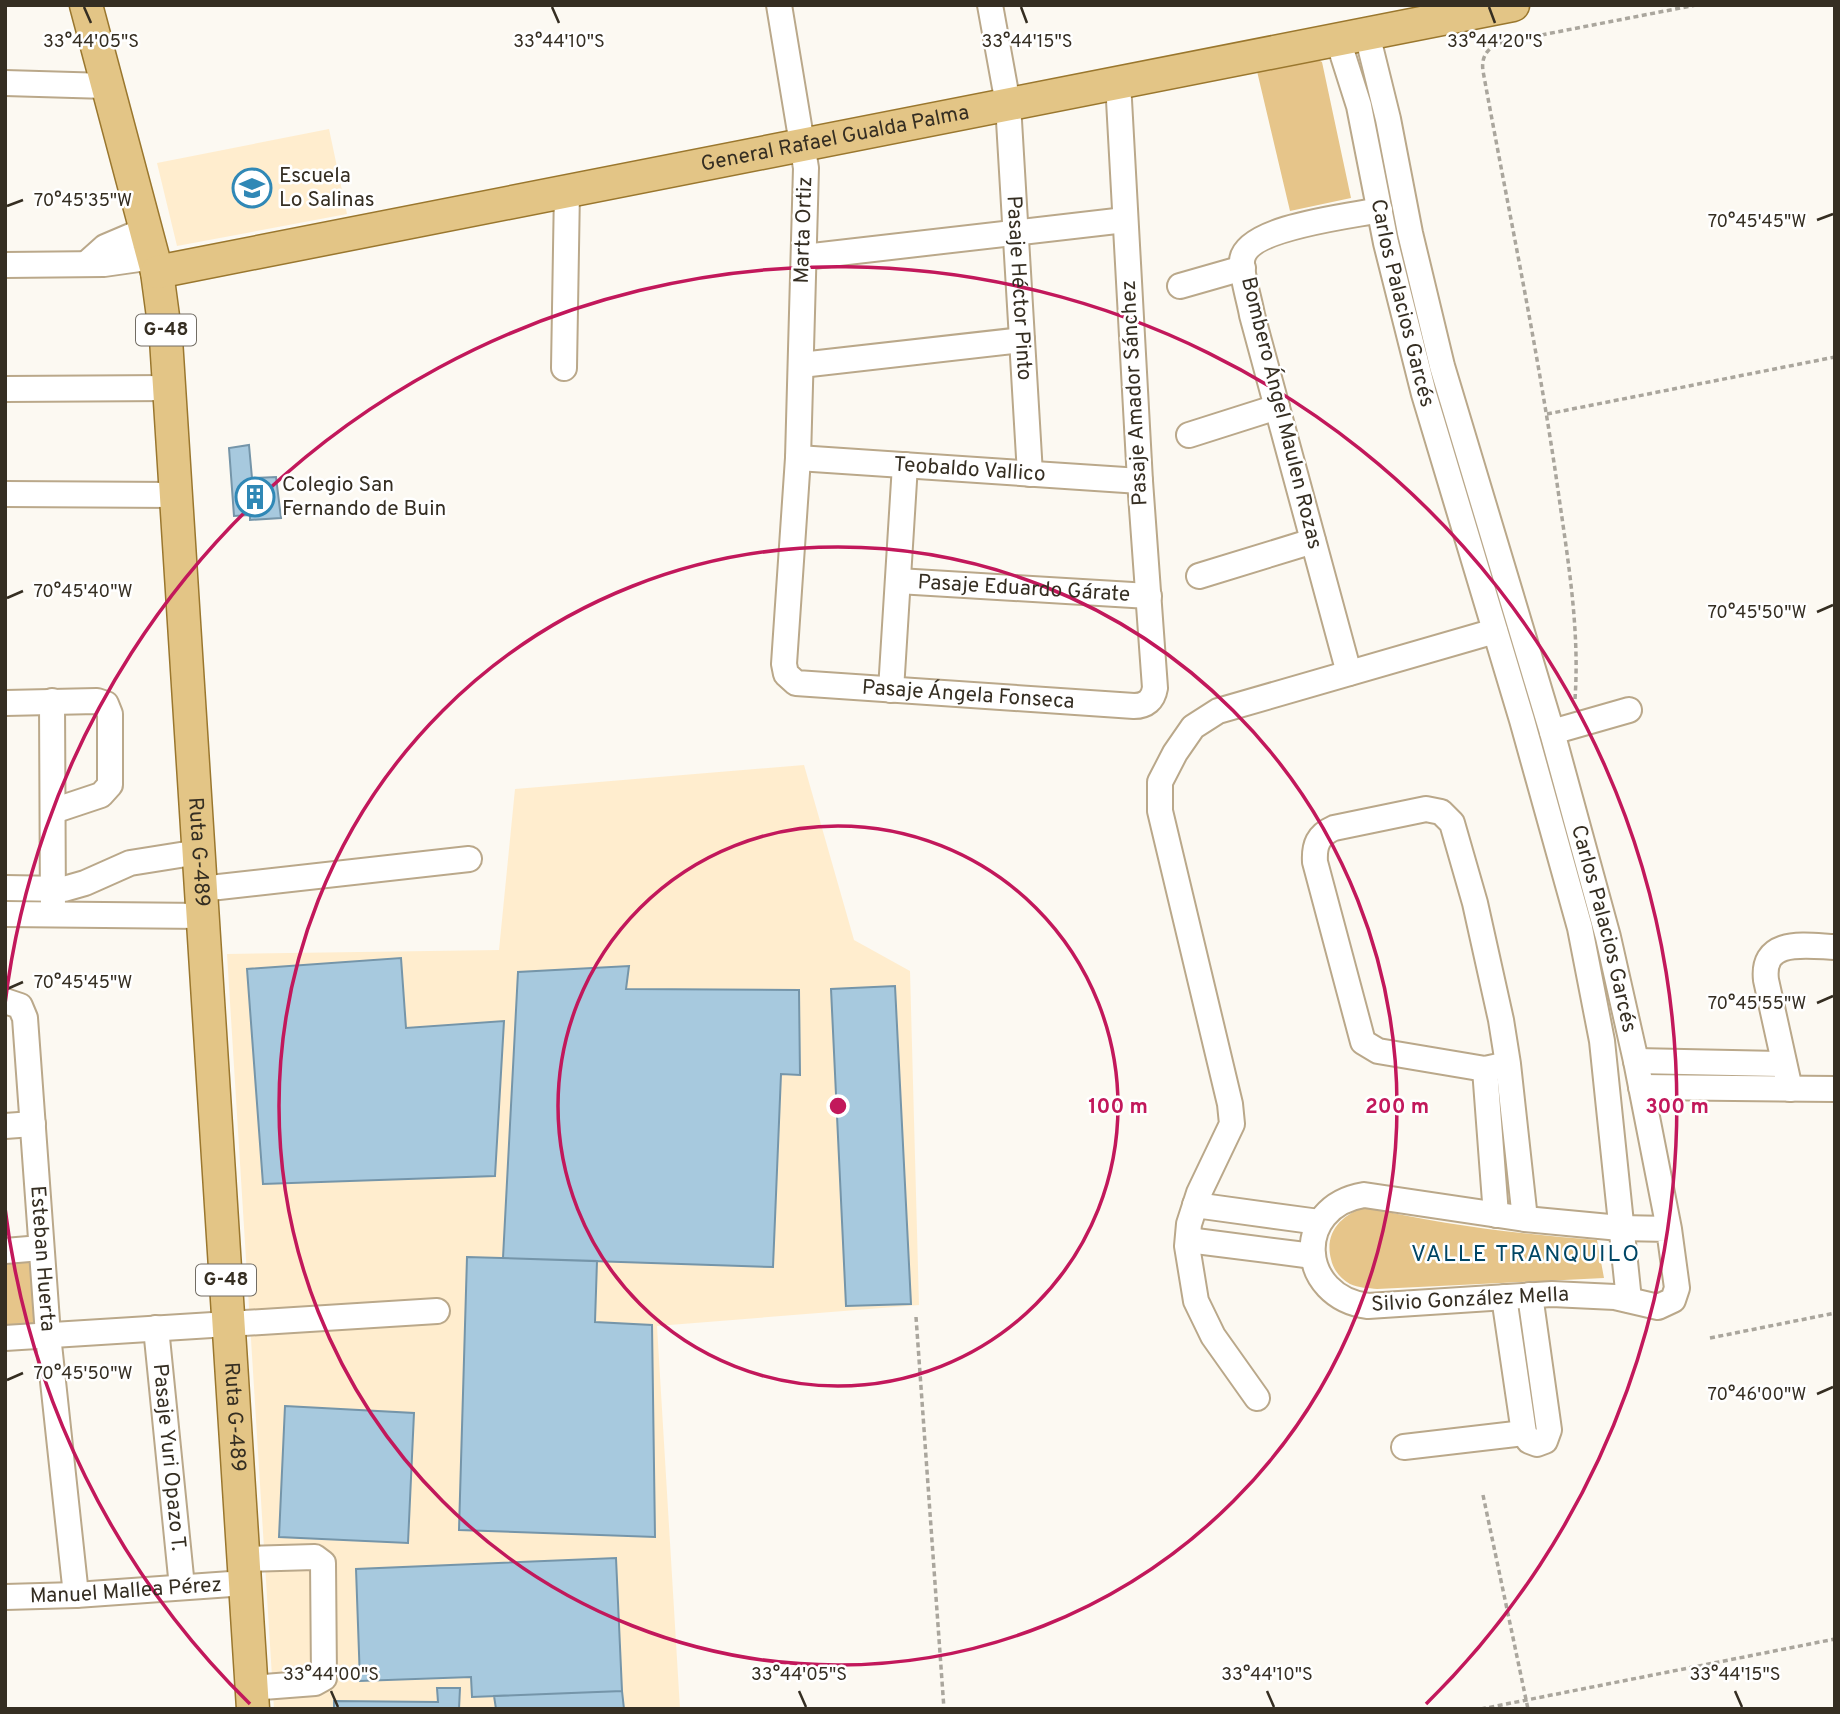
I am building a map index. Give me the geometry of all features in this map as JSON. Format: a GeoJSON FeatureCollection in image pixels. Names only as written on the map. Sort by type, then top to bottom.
{"type":"FeatureCollection","features":[{"type":"Feature","properties":{"kind":"main road","name":"Ruta G-489"},"geometry":{"type":"LineString","coordinates":[[86,5],[152,253],[163,308],[252,1698]]}},
{"type":"Feature","properties":{"kind":"main road","name":"General Rafael Gualda Palma"},"geometry":{"type":"LineString","coordinates":[[152,253],[567,190],[1513,5]]}},
{"type":"Feature","properties":{"kind":"street","name":"Marta Ortiz"},"geometry":{"type":"LineString","coordinates":[[779,5],[806,168],[798,458],[784,664],[788,678]]}},
{"type":"Feature","properties":{"kind":"street","name":"Pasaje Héctor Pinto"},"geometry":{"type":"LineString","coordinates":[[990,5],[1008,104],[1030,474]]}},
{"type":"Feature","properties":{"kind":"street","name":"Carlos Palacios Garcés"},"geometry":{"type":"LineString","coordinates":[[1352,37],[1359,106],[1398,295],[1424,394],[1567,876],[1590,973],[1611,1108],[1620,1228],[1629,1300]]}},
{"type":"Feature","properties":{"kind":"street","name":"Carlos Palacios Garcés"},"geometry":{"type":"LineString","coordinates":[[1352,37],[1388,118],[1410,233],[1441,366],[1593,877],[1636,1061],[1669,1229],[1677,1288],[1669,1304]]}},
{"type":"Feature","properties":{"kind":"street","name":"Pasaje Amador Sánchez"},"geometry":{"type":"LineString","coordinates":[[1118,82],[1140,481],[1155,688],[1149,702]]}},
{"type":"Feature","properties":{"kind":"street"},"geometry":{"type":"LineString","coordinates":[[5,83],[107,86]]}},
{"type":"Feature","properties":{"kind":"street"},"geometry":{"type":"LineString","coordinates":[[564,368],[567,190]]}},
{"type":"Feature","properties":{"kind":"street","name":"Bombero Ángel Maulen Rozas"},"geometry":{"type":"LineString","coordinates":[[1349,673],[1252,315],[1242,261],[1246,248],[1268,234],[1380,210]]}},
{"type":"Feature","properties":{"kind":"street"},"geometry":{"type":"LineString","coordinates":[[804,257],[1125,220]]}},
{"type":"Feature","properties":{"kind":"street"},"geometry":{"type":"LineString","coordinates":[[5,265],[86,264],[105,247],[152,253]]}},
{"type":"Feature","properties":{"kind":"street"},"geometry":{"type":"LineString","coordinates":[[1180,286],[1243,268]]}},
{"type":"Feature","properties":{"kind":"street"},"geometry":{"type":"LineString","coordinates":[[801,365],[1022,340]]}},
{"type":"Feature","properties":{"kind":"street"},"geometry":{"type":"LineString","coordinates":[[5,389],[169,388]]}},
{"type":"Feature","properties":{"kind":"street"},"geometry":{"type":"LineString","coordinates":[[1189,435],[1277,407]]}},
{"type":"Feature","properties":{"kind":"street","name":"Teobaldo Vallico"},"geometry":{"type":"LineString","coordinates":[[798,458],[1140,481]]}},
{"type":"Feature","properties":{"kind":"street"},"geometry":{"type":"LineString","coordinates":[[891,690],[905,465]]}},
{"type":"Feature","properties":{"kind":"street"},"geometry":{"type":"LineString","coordinates":[[5,494],[176,495]]}},
{"type":"Feature","properties":{"kind":"street"},"geometry":{"type":"LineString","coordinates":[[1199,576],[1313,541]]}},
{"type":"Feature","properties":{"kind":"street"},"geometry":{"type":"LineString","coordinates":[[1476,565],[1499,558]]}},
{"type":"Feature","properties":{"kind":"street","name":"Pasaje Eduardo Gárate"},"geometry":{"type":"LineString","coordinates":[[898,581],[1149,596]]}},
{"type":"Feature","properties":{"kind":"street"},"geometry":{"type":"LineString","coordinates":[[1257,1398],[1213,1336],[1196,1301],[1188,1240],[1189,1224],[1232,1124],[1230,1104],[1160,811],[1160,782],[1174,753],[1193,727],[1218,711],[1495,631]]}},
{"type":"Feature","properties":{"kind":"street","name":"Pasaje Ángela Fonseca"},"geometry":{"type":"LineString","coordinates":[[788,678],[801,684],[891,690],[1134,706],[1149,702]]}},
{"type":"Feature","properties":{"kind":"street"},"geometry":{"type":"LineString","coordinates":[[52,701],[53,914]]}},
{"type":"Feature","properties":{"kind":"street"},"geometry":{"type":"LineString","coordinates":[[5,703],[97,701],[106,704],[110,714],[110,785],[102,795],[54,811]]}},
{"type":"Feature","properties":{"kind":"street"},"geometry":{"type":"LineString","coordinates":[[1552,732],[1629,710]]}},
{"type":"Feature","properties":{"kind":"street"},"geometry":{"type":"LineString","coordinates":[[1496,1067],[1378,1051],[1363,1042],[1315,862],[1316,845],[1322,835],[1335,828],[1426,809],[1441,812],[1448,818],[1459,840],[1501,1020],[1496,1067],[1496,1215]]}},
{"type":"Feature","properties":{"kind":"street"},"geometry":{"type":"LineString","coordinates":[[5,888],[75,886],[117,867],[144,859],[199,852]]}},
{"type":"Feature","properties":{"kind":"street"},"geometry":{"type":"LineString","coordinates":[[5,914],[53,914],[202,902],[468,859]]}},
{"type":"Feature","properties":{"kind":"street"},"geometry":{"type":"LineString","coordinates":[[1790,1089],[1766,981],[1767,965],[1774,953],[1786,947],[1835,947]]}},
{"type":"Feature","properties":{"kind":"street","name":"Esteban Huerta"},"geometry":{"type":"LineString","coordinates":[[12,1004],[25,1018],[48,1335],[76,1595]]}},
{"type":"Feature","properties":{"kind":"street"},"geometry":{"type":"LineString","coordinates":[[1636,1061],[1784,1064]]}},
{"type":"Feature","properties":{"kind":"street"},"geometry":{"type":"LineString","coordinates":[[1496,1067],[1525,1219]]}},
{"type":"Feature","properties":{"kind":"street"},"geometry":{"type":"LineString","coordinates":[[1641,1087],[1835,1089]]}},
{"type":"Feature","properties":{"kind":"street"},"geometry":{"type":"LineString","coordinates":[[5,1126],[33,1124]]}},
{"type":"Feature","properties":{"kind":"street"},"geometry":{"type":"LineString","coordinates":[[1188,1240],[1313,1256],[1314,1235],[1319,1222],[1333,1206],[1363,1195],[1525,1219],[1620,1228],[1669,1229]]}},
{"type":"Feature","properties":{"kind":"street"},"geometry":{"type":"LineString","coordinates":[[1195,1205],[1319,1222]]}},
{"type":"Feature","properties":{"kind":"street"},"geometry":{"type":"LineString","coordinates":[[5,1251],[41,1248]]}},
{"type":"Feature","properties":{"kind":"street","name":"Silvio González Mella"},"geometry":{"type":"LineString","coordinates":[[1313,1256],[1317,1270],[1328,1287],[1347,1301],[1359,1304],[1378,1306],[1574,1294],[1629,1300],[1658,1307],[1669,1304]]}},
{"type":"Feature","properties":{"kind":"street"},"geometry":{"type":"LineString","coordinates":[[1504,1297],[1524,1433],[1529,1441],[1536,1444],[1545,1441],[1549,1430],[1530,1295]]}},
{"type":"Feature","properties":{"kind":"street"},"geometry":{"type":"LineString","coordinates":[[5,1338],[437,1311]]}},
{"type":"Feature","properties":{"kind":"street","name":"Pasaje Yuri Opazo T."},"geometry":{"type":"LineString","coordinates":[[156,1328],[182,1587]]}},
{"type":"Feature","properties":{"kind":"street"},"geometry":{"type":"LineString","coordinates":[[1404,1447],[1524,1433]]}},
{"type":"Feature","properties":{"kind":"street","name":"Manuel Mallea Pérez"},"geometry":{"type":"LineString","coordinates":[[5,1597],[182,1587],[315,1557],[323,1563],[324,1678],[316,1683],[252,1698]]}},
{"type":"Feature","properties":{"kind":"path"},"geometry":{"type":"LineString","coordinates":[[1575,699],[1577,637],[1547,414],[1483,71],[1483,59],[1489,48],[1500,43],[1696,5]]}},
{"type":"Feature","properties":{"kind":"path"},"geometry":{"type":"LineString","coordinates":[[1547,414],[1835,357]]}},
{"type":"Feature","properties":{"kind":"path"},"geometry":{"type":"LineString","coordinates":[[1710,1338],[1835,1313]]}},
{"type":"Feature","properties":{"kind":"path"},"geometry":{"type":"LineString","coordinates":[[916,1317],[944,1709]]}},
{"type":"Feature","properties":{"kind":"path"},"geometry":{"type":"LineString","coordinates":[[1483,1495],[1528,1709]]}},
{"type":"Feature","properties":{"kind":"path"},"geometry":{"type":"LineString","coordinates":[[1481,1709],[1835,1639]]}},
{"type":"Feature","properties":{"kind":"shaded area"},"geometry":{"type":"Polygon","coordinates":[[[1311,56],[1322,62],[1351,198],[1290,211],[1256,67],[1311,56]]]}},
{"type":"Feature","properties":{"kind":"shaded area","name":"Escuela Lo Salinas"},"geometry":{"type":"Polygon","coordinates":[[[329,129],[347,214],[177,246],[157,163],[329,129]]]}},
{"type":"Feature","properties":{"kind":"shaded area"},"geometry":{"type":"Polygon","coordinates":[[[804,765],[854,940],[910,971],[919,1305],[657,1326],[680,1709],[274,1709],[227,954],[499,950],[515,789],[804,765]]]}},
{"type":"Feature","properties":{"kind":"shaded area"},"geometry":{"type":"Polygon","coordinates":[[[1365,1207],[1481,1228],[1597,1240],[1604,1278],[1377,1289],[1356,1286],[1347,1282],[1336,1270],[1329,1250],[1330,1241],[1336,1226],[1342,1220],[1365,1207]]]}},
{"type":"Feature","properties":{"kind":"shaded area"},"geometry":{"type":"Polygon","coordinates":[[[32,1255],[39,1326],[5,1326],[5,1257],[32,1255]]]}},
{"type":"Feature","properties":{"kind":"building","name":"Colegio San Fernando de Buin"},"geometry":{"type":"Polygon","coordinates":[[[249,445],[252,478],[276,477],[281,518],[250,520],[250,515],[234,516],[229,448],[249,445]]]}},
{"type":"Feature","properties":{"kind":"building"},"geometry":{"type":"Polygon","coordinates":[[[401,958],[406,1028],[504,1021],[495,1176],[263,1184],[247,969],[401,958]]]}},
{"type":"Feature","properties":{"kind":"building"},"geometry":{"type":"Polygon","coordinates":[[[629,966],[626,989],[799,990],[800,1075],[781,1074],[773,1267],[503,1258],[518,972],[629,966]]]}},
{"type":"Feature","properties":{"kind":"building"},"geometry":{"type":"Polygon","coordinates":[[[895,986],[911,1304],[846,1306],[831,989],[895,986]]]}},
{"type":"Feature","properties":{"kind":"building"},"geometry":{"type":"Polygon","coordinates":[[[467,1257],[597,1261],[595,1322],[652,1325],[655,1537],[459,1530],[467,1257]]]}},
{"type":"Feature","properties":{"kind":"building"},"geometry":{"type":"Polygon","coordinates":[[[285,1406],[414,1413],[408,1543],[279,1537],[285,1406]]]}},
{"type":"Feature","properties":{"kind":"building"},"geometry":{"type":"Polygon","coordinates":[[[616,1558],[622,1691],[472,1697],[471,1677],[360,1681],[356,1569],[616,1558]]]}},
{"type":"Feature","properties":{"kind":"building"},"geometry":{"type":"Polygon","coordinates":[[[437,1688],[460,1688],[459,1709],[334,1709],[334,1701],[438,1702],[437,1688]]]}},
{"type":"Feature","properties":{"kind":"building"},"geometry":{"type":"Polygon","coordinates":[[[622,1691],[624,1709],[496,1709],[494,1696],[622,1691]]]}},
{"type":"Feature","properties":{"kind":"place","name":"Escuela Lo Salinas"},"geometry":{"type":"Point","coordinates":[252,188]}},
{"type":"Feature","properties":{"kind":"place","name":"Colegio San Fernando de Buin"},"geometry":{"type":"Point","coordinates":[255,497]}},
{"type":"Feature","properties":{"kind":"district","name":"VALLE TRANQUILO"},"geometry":{"type":"Point","coordinates":[1526,1255]}}]}
